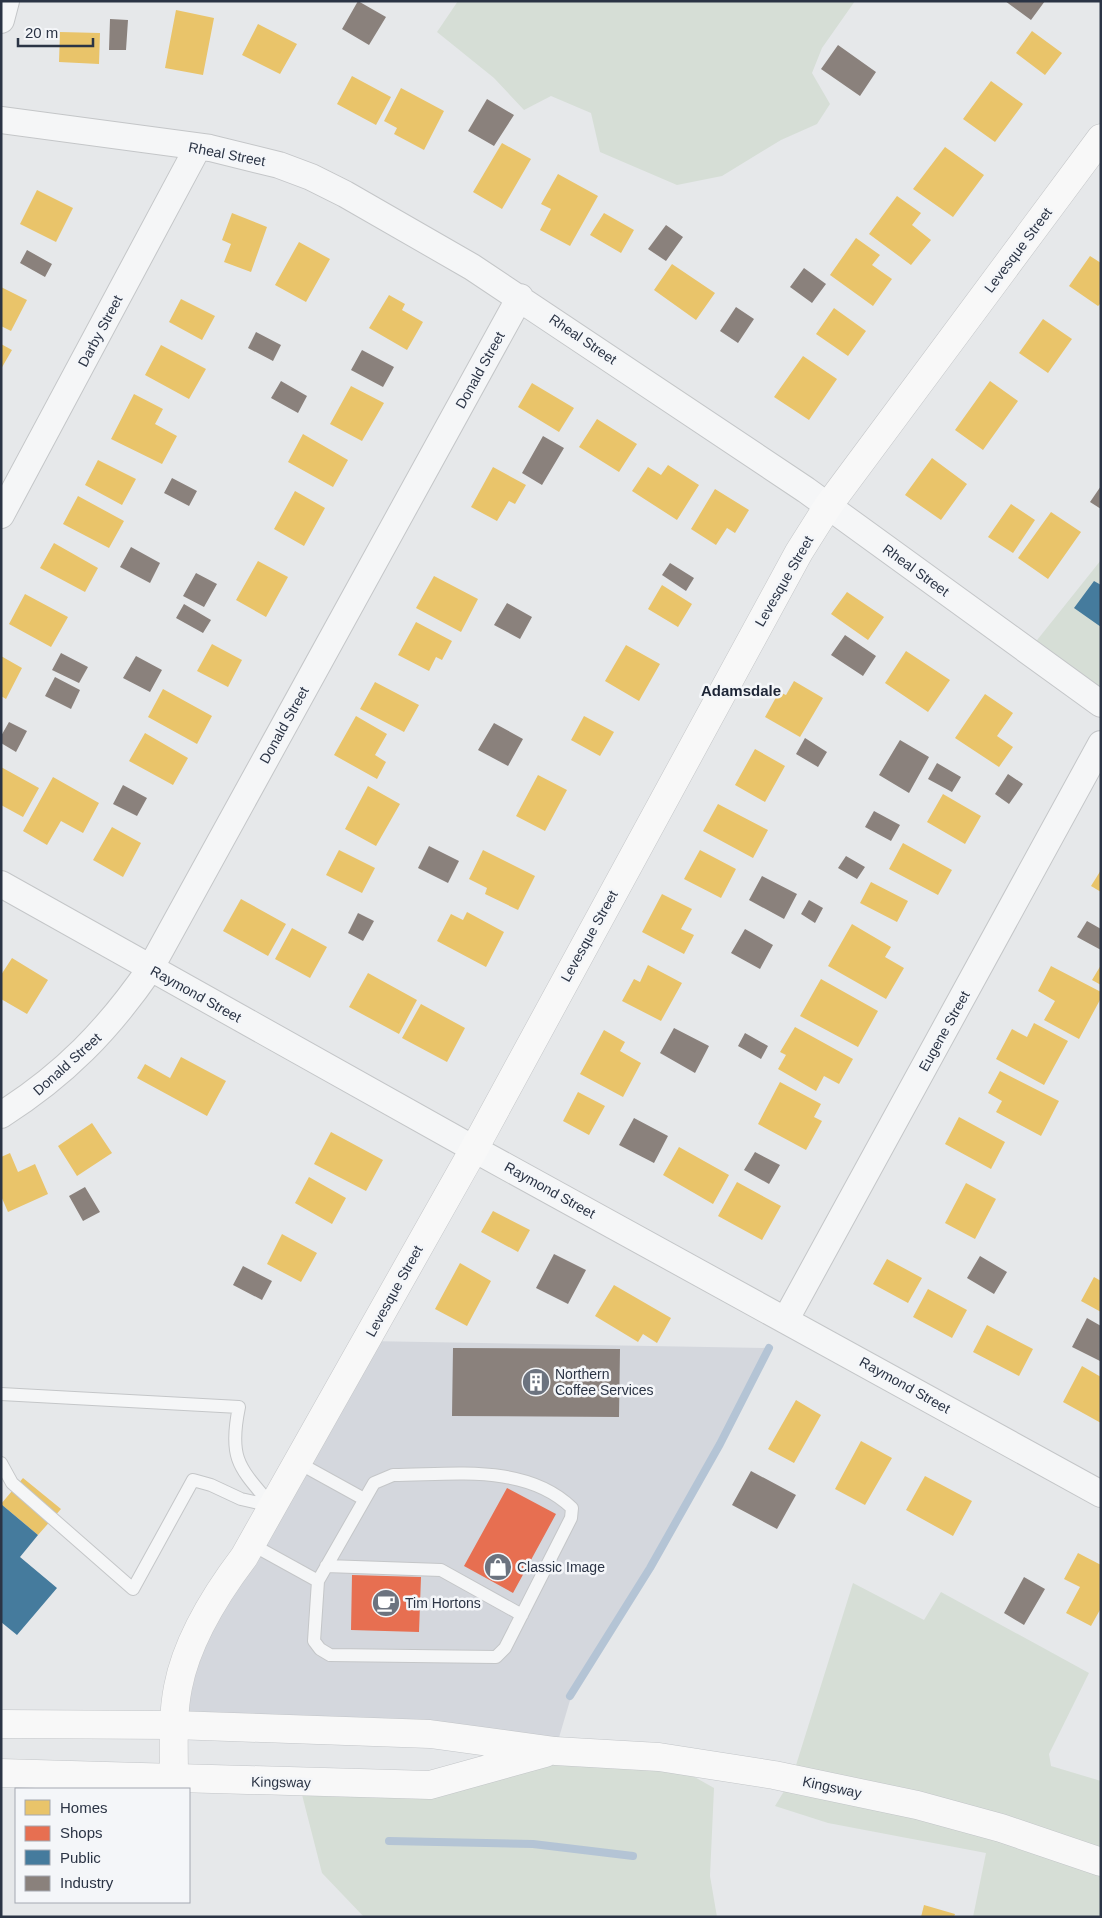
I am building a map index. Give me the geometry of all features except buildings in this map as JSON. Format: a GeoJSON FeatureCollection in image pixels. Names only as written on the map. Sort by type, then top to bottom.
{"type":"FeatureCollection","features":[{"type":"Feature","properties":{"kind":"street"},"geometry":{"type":"LineString","coordinates":[[1,20],[6,1]]}},
{"type":"Feature","properties":{"kind":"street","name":"Rheal Street"},"geometry":{"type":"LineString","coordinates":[[1,120],[243,155],[311,177],[411,231],[520,297],[828,506],[1101,704]]}},
{"type":"Feature","properties":{"kind":"street","name":"Levesque Street"},"geometry":{"type":"LineString","coordinates":[[174,1779],[174,1725],[178,1687],[194,1640],[225,1582],[251,1544],[474,1148],[778,589],[828,506],[1101,138]]}},
{"type":"Feature","properties":{"kind":"street","name":"Darby Street"},"geometry":{"type":"LineString","coordinates":[[1,515],[198,148]]}},
{"type":"Feature","properties":{"kind":"street","name":"Donald Street"},"geometry":{"type":"LineString","coordinates":[[1,1115],[35,1094],[70,1064],[122,1009],[150,968],[520,297]]}},
{"type":"Feature","properties":{"kind":"street","name":"Eugene Street"},"geometry":{"type":"LineString","coordinates":[[786,1319],[1101,744]]}},
{"type":"Feature","properties":{"kind":"street","name":"Raymond Street"},"geometry":{"type":"LineString","coordinates":[[1,884],[1101,1494]]}},
{"type":"Feature","properties":{"kind":"street","name":"Kingsway"},"geometry":{"type":"LineString","coordinates":[[1,1724],[174,1725],[430,1734],[555,1751],[659,1757],[774,1775],[934,1809],[1001,1828],[1101,1862]]}},
{"type":"Feature","properties":{"kind":"street","name":"Kingsway"},"geometry":{"type":"LineString","coordinates":[[1,1773],[430,1786],[555,1751]]}},
{"type":"Feature","properties":{"kind":"lane"},"geometry":{"type":"LineString","coordinates":[[1,1394],[239,1408],[234,1433],[238,1463],[272,1506]]}},
{"type":"Feature","properties":{"kind":"lane"},"geometry":{"type":"LineString","coordinates":[[297,1462],[364,1500]]}},
{"type":"Feature","properties":{"kind":"lane"},"geometry":{"type":"LineString","coordinates":[[1,1463],[12,1483],[132,1589],[193,1480],[210,1485],[241,1499],[272,1506]]}},
{"type":"Feature","properties":{"kind":"lane"},"geometry":{"type":"LineString","coordinates":[[393,1475],[498,1475],[521,1480],[563,1499],[572,1508],[571,1518],[522,1615],[505,1648],[496,1657],[330,1655],[320,1649],[314,1641],[318,1581],[364,1500],[374,1483],[393,1475]]}},
{"type":"Feature","properties":{"kind":"lane"},"geometry":{"type":"LineString","coordinates":[[251,1544],[318,1581]]}},
{"type":"Feature","properties":{"kind":"lane"},"geometry":{"type":"LineString","coordinates":[[326,1566],[441,1570],[522,1615]]}},
{"type":"Feature","properties":{"kind":"shaded area"},"geometry":{"type":"Polygon","coordinates":[[[458,1],[855,1],[822,48],[812,73],[830,104],[817,124],[781,140],[722,176],[677,185],[600,152],[591,113],[551,96],[524,110],[494,78],[437,32],[458,1]]]}},
{"type":"Feature","properties":{"kind":"shaded area"},"geometry":{"type":"Polygon","coordinates":[[[1101,560],[1101,701],[1030,649],[1101,560]]]}},
{"type":"Feature","properties":{"kind":"shaded area"},"geometry":{"type":"Polygon","coordinates":[[[367,1341],[770,1348],[722,1444],[652,1569],[571,1697],[555,1751],[174,1725],[178,1687],[367,1341]]]}},
{"type":"Feature","properties":{"kind":"shaded area"},"geometry":{"type":"Polygon","coordinates":[[[853,1583],[924,1620],[941,1592],[1089,1673],[1049,1754],[1051,1766],[1101,1781],[1101,1917],[973,1917],[986,1853],[828,1823],[775,1806],[792,1778],[853,1583]]]}},
{"type":"Feature","properties":{"kind":"shaded area"},"geometry":{"type":"Polygon","coordinates":[[[555,1751],[659,1757],[714,1788],[710,1876],[717,1917],[364,1917],[322,1873],[299,1783],[430,1785],[555,1751]]]}},
{"type":"Feature","properties":{"kind":"waterway"},"geometry":{"type":"LineString","coordinates":[[570,1696],[650,1568],[720,1444],[769,1348]]}},
{"type":"Feature","properties":{"kind":"waterway"},"geometry":{"type":"LineString","coordinates":[[389,1841],[533,1844],[633,1856]]}},
{"type":"Feature","properties":{"kind":"place","name":"Northern Coffee Services"},"geometry":{"type":"Point","coordinates":[536,1382]}},
{"type":"Feature","properties":{"kind":"place","name":"Classic Image"},"geometry":{"type":"Point","coordinates":[498,1567]}},
{"type":"Feature","properties":{"kind":"place","name":"Tim Hortons"},"geometry":{"type":"Point","coordinates":[386,1603]}},
{"type":"Feature","properties":{"kind":"district","name":"Adamsdale"},"geometry":{"type":"Point","coordinates":[741,690]}}]}
